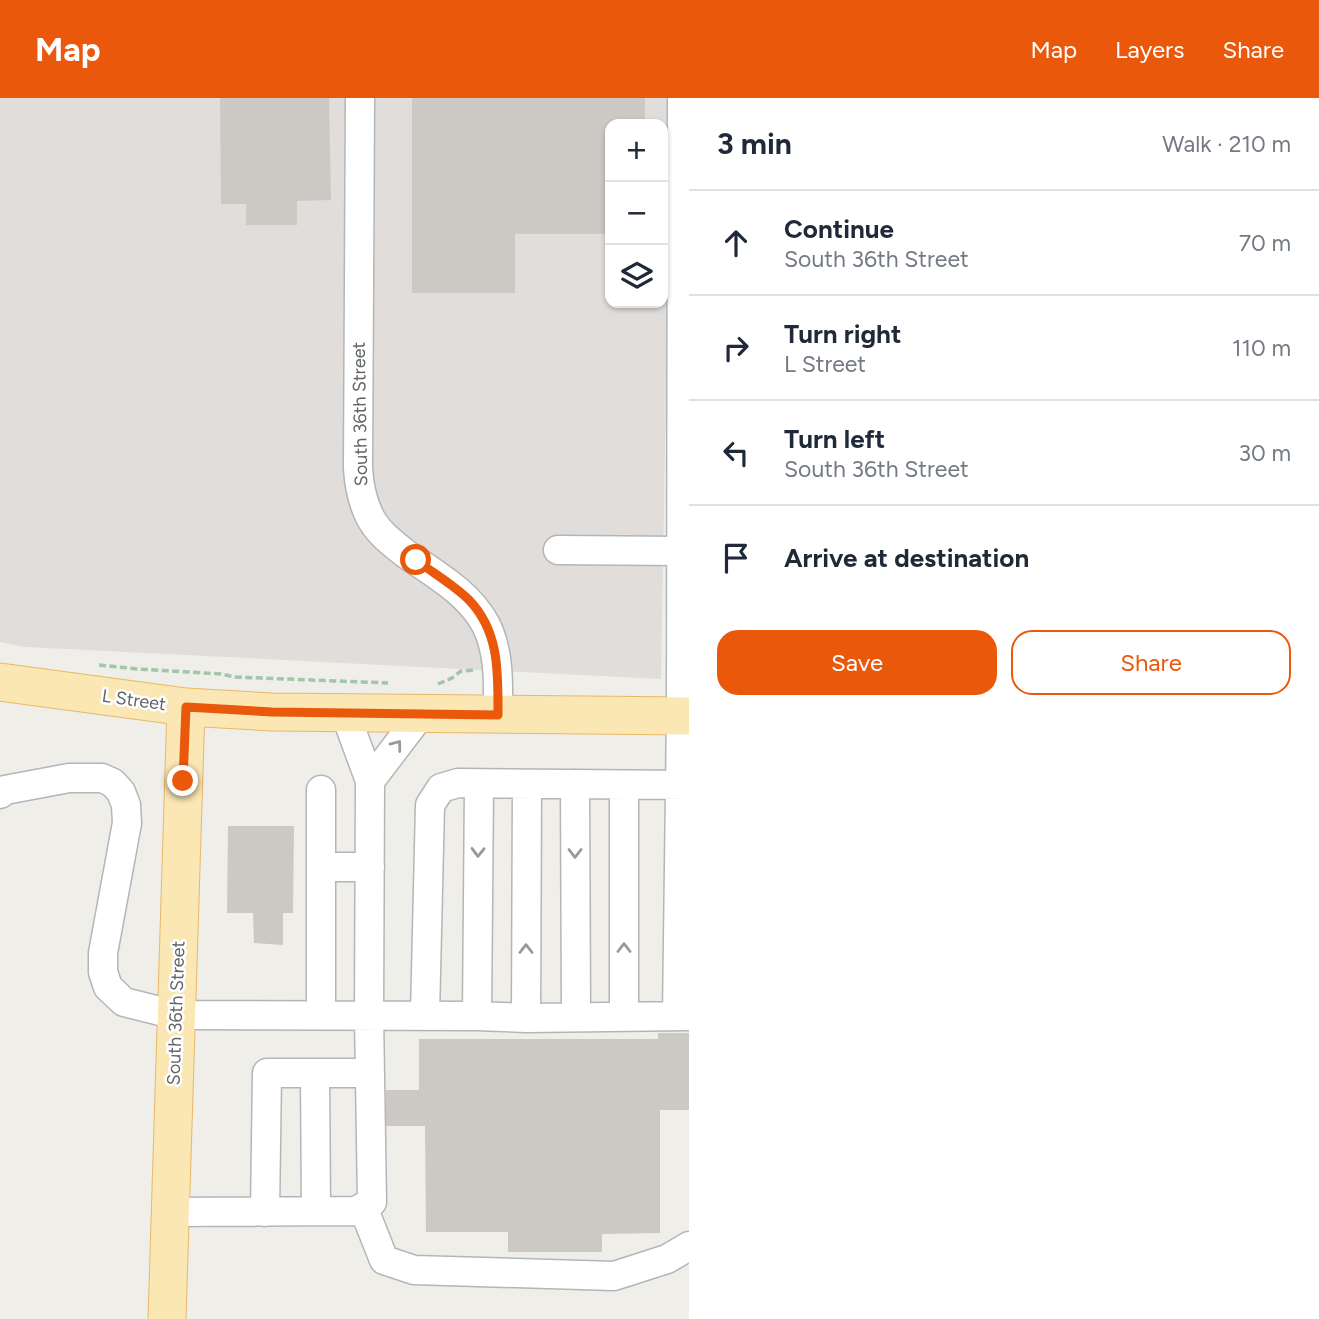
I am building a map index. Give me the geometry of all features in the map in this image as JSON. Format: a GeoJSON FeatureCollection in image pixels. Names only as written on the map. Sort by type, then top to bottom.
{"type":"FeatureCollection","features":[{"type":"Feature","properties":{"kind":"main road","name":"L Street"},"geometry":{"type":"LineString","coordinates":[[15,684],[186,707],[272,712],[345,713],[424,699],[498,715],[685,716]]}},
{"type":"Feature","properties":{"kind":"main road","name":"South 36th Street"},"geometry":{"type":"LineString","coordinates":[[167,1319],[186,707]]}},
{"type":"Feature","properties":{"kind":"street","name":"South 36th Street"},"geometry":{"type":"LineString","coordinates":[[360,98],[360,493],[370,518],[387,539],[469,601],[485,624],[494,644],[498,669],[498,715]]}},
{"type":"Feature","properties":{"kind":"street"},"geometry":{"type":"LineString","coordinates":[[0,794],[5,790],[69,778],[102,778],[113,783],[121,792],[126,805],[127,822],[103,953],[103,972],[108,986],[124,1002],[176,1015],[425,1015],[526,1018],[683,1016],[685,716],[681,551],[685,326],[682,98]]}},
{"type":"Feature","properties":{"kind":"street"},"geometry":{"type":"LineString","coordinates":[[558,550],[681,551]]}},
{"type":"Feature","properties":{"kind":"street"},"geometry":{"type":"LineString","coordinates":[[370,781],[424,699]]}},
{"type":"Feature","properties":{"kind":"street"},"geometry":{"type":"LineString","coordinates":[[169,1212],[356,1211],[372,1202],[369,1015],[370,781],[345,713]]}},
{"type":"Feature","properties":{"kind":"street"},"geometry":{"type":"LineString","coordinates":[[425,1015],[430,805],[441,788],[458,783],[685,785]]}},
{"type":"Feature","properties":{"kind":"street"},"geometry":{"type":"LineString","coordinates":[[477,1016],[479,784]]}},
{"type":"Feature","properties":{"kind":"street"},"geometry":{"type":"LineString","coordinates":[[526,1018],[527,784]]}},
{"type":"Feature","properties":{"kind":"street"},"geometry":{"type":"LineString","coordinates":[[575,784],[576,1017]]}},
{"type":"Feature","properties":{"kind":"street"},"geometry":{"type":"LineString","coordinates":[[624,785],[624,1016]]}},
{"type":"Feature","properties":{"kind":"street"},"geometry":{"type":"LineString","coordinates":[[321,789],[321,1015]]}},
{"type":"Feature","properties":{"kind":"street"},"geometry":{"type":"LineString","coordinates":[[321,867],[370,867]]}},
{"type":"Feature","properties":{"kind":"street"},"geometry":{"type":"LineString","coordinates":[[265,1212],[267,1073],[370,1073]]}},
{"type":"Feature","properties":{"kind":"street"},"geometry":{"type":"LineString","coordinates":[[315,1073],[316,1212]]}},
{"type":"Feature","properties":{"kind":"street"},"geometry":{"type":"LineString","coordinates":[[363,1207],[384,1260],[414,1270],[614,1276],[667,1259],[689,1246]]}},
{"type":"Feature","properties":{"kind":"path"},"geometry":{"type":"LineString","coordinates":[[99,665],[235,677],[400,684]]}},
{"type":"Feature","properties":{"kind":"path"},"geometry":{"type":"LineString","coordinates":[[424,699],[440,684],[461,671],[498,669]]}},
{"type":"Feature","properties":{"kind":"shaded area"},"geometry":{"type":"Polygon","coordinates":[[[0,98],[671,98],[668,272],[668,119],[605,119],[605,308],[667,308],[661,679],[26,647],[0,642],[0,98]]]}},
{"type":"Feature","properties":{"kind":"building"},"geometry":{"type":"Polygon","coordinates":[[[220,98],[329,98],[331,200],[297,201],[297,225],[246,225],[246,204],[221,204],[220,98]]]}},
{"type":"Feature","properties":{"kind":"building"},"geometry":{"type":"Polygon","coordinates":[[[412,98],[645,98],[645,119],[605,119],[605,234],[515,234],[515,293],[412,293],[412,98]]]}},
{"type":"Feature","properties":{"kind":"building"},"geometry":{"type":"Polygon","coordinates":[[[228,826],[294,826],[293,913],[283,913],[283,945],[254,943],[253,913],[227,913],[228,826]]]}},
{"type":"Feature","properties":{"kind":"building"},"geometry":{"type":"Polygon","coordinates":[[[658,1033],[689,1033],[689,1110],[660,1110],[660,1233],[602,1234],[602,1252],[508,1252],[508,1232],[426,1232],[425,1126],[386,1126],[386,1090],[419,1090],[419,1039],[658,1039],[658,1033]]]}},
{"type":"Feature","properties":{"kind":"route"},"geometry":{"type":"LineString","coordinates":[[183,781],[186,707],[272,712],[498,715],[498,669],[494,644],[485,624],[469,601],[416,560]]}}]}
